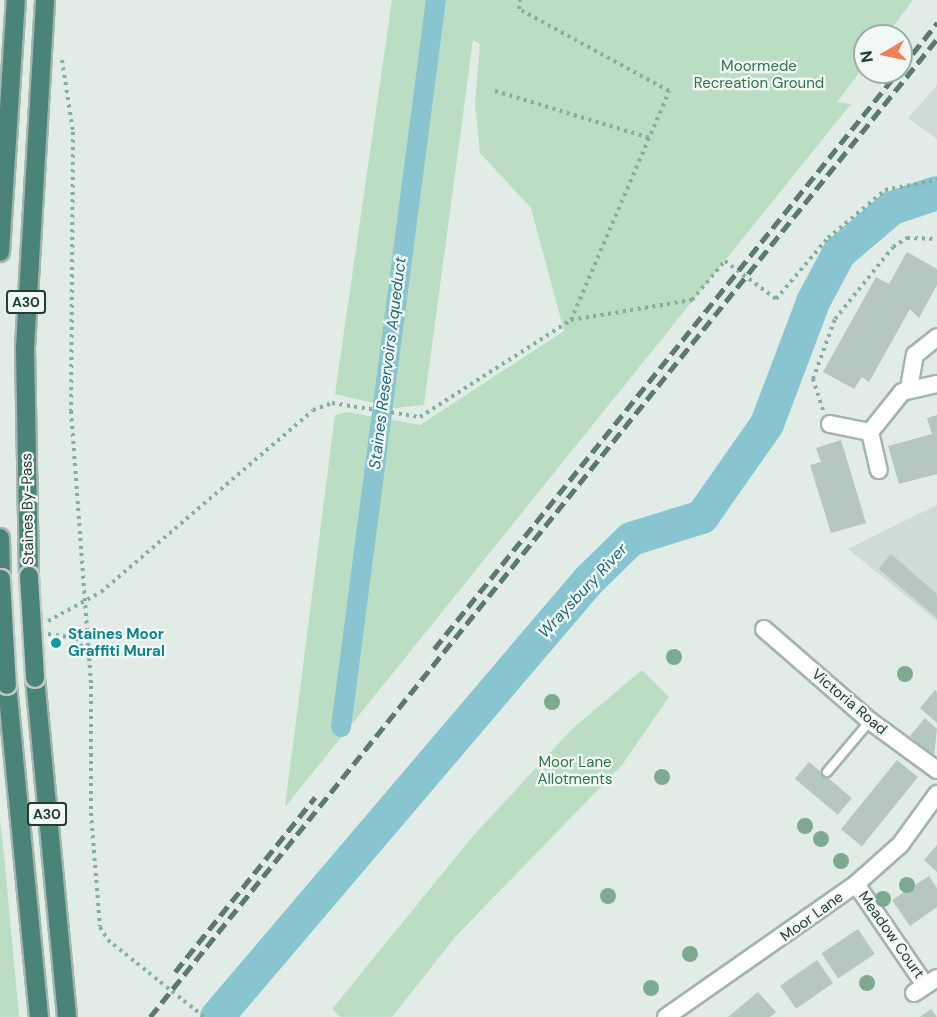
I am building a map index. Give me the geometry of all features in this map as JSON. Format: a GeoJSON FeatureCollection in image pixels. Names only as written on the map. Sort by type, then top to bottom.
{"type":"FeatureCollection","features":[{"type":"Feature","properties":{"kind":"highway"},"geometry":{"type":"LineString","coordinates":[[0,252],[16,0]]}},
{"type":"Feature","properties":{"kind":"highway","name":"Staines By-Pass"},"geometry":{"type":"LineString","coordinates":[[45,0],[25,348],[29,576],[35,678],[68,1017]]}},
{"type":"Feature","properties":{"kind":"highway","name":"Staines By-Pass"},"geometry":{"type":"LineString","coordinates":[[0,538],[8,685],[39,1017]]}},
{"type":"Feature","properties":{"kind":"street"},"geometry":{"type":"LineString","coordinates":[[870,432],[909,388],[915,355],[937,337]]}},
{"type":"Feature","properties":{"kind":"street"},"geometry":{"type":"LineString","coordinates":[[909,388],[937,384]]}},
{"type":"Feature","properties":{"kind":"street"},"geometry":{"type":"LineString","coordinates":[[830,424],[870,432]]}},
{"type":"Feature","properties":{"kind":"street"},"geometry":{"type":"LineString","coordinates":[[870,432],[879,470]]}},
{"type":"Feature","properties":{"kind":"street","name":"Victoria Road"},"geometry":{"type":"LineString","coordinates":[[764,630],[870,721],[937,770]]}},
{"type":"Feature","properties":{"kind":"street","name":"Moor Lane"},"geometry":{"type":"LineString","coordinates":[[666,1017],[856,884],[900,844],[935,800]]}},
{"type":"Feature","properties":{"kind":"street","name":"Meadow Court"},"geometry":{"type":"LineString","coordinates":[[856,884],[926,985]]}},
{"type":"Feature","properties":{"kind":"lane"},"geometry":{"type":"LineString","coordinates":[[827,772],[870,721]]}},
{"type":"Feature","properties":{"kind":"path"},"geometry":{"type":"LineString","coordinates":[[520,0],[519,9],[669,91],[653,139],[571,320]]}},
{"type":"Feature","properties":{"kind":"path"},"geometry":{"type":"LineString","coordinates":[[61,50],[73,132],[70,411],[88,656],[100,927],[108,940],[204,1017]]}},
{"type":"Feature","properties":{"kind":"path"},"geometry":{"type":"LineString","coordinates":[[495,91],[653,139]]}},
{"type":"Feature","properties":{"kind":"path"},"geometry":{"type":"LineString","coordinates":[[84,603],[313,410],[332,403],[420,417],[571,320],[692,300],[725,261],[776,298],[828,238],[885,190],[937,180]]}},
{"type":"Feature","properties":{"kind":"path"},"geometry":{"type":"LineString","coordinates":[[830,424],[813,379],[835,319],[893,247],[907,238],[937,239]]}},
{"type":"Feature","properties":{"kind":"shaded area"},"geometry":{"type":"Polygon","coordinates":[[[937,85],[937,139],[908,118],[937,85]]]}},
{"type":"Feature","properties":{"kind":"shaded area"},"geometry":{"type":"Polygon","coordinates":[[[937,505],[937,621],[848,549],[937,505]]]}},
{"type":"Feature","properties":{"kind":"green space","name":"Moormede Recreation Ground"},"geometry":{"type":"Polygon","coordinates":[[[392,0],[913,0],[895,24],[853,24],[853,81],[837,102],[851,104],[285,807],[335,415],[347,412],[420,425],[564,331],[531,208],[480,153],[475,103],[480,44],[473,40],[424,405],[395,408],[335,394],[392,0]]]}},
{"type":"Feature","properties":{"kind":"green space","name":"Moor Lane Allotments"},"geometry":{"type":"Polygon","coordinates":[[[642,670],[669,697],[622,765],[456,936],[392,1017],[340,1017],[332,1009],[473,836],[572,729],[642,670]]]}},
{"type":"Feature","properties":{"kind":"green space"},"geometry":{"type":"Polygon","coordinates":[[[0,819],[5,865],[19,1017],[0,1017],[0,819]]]}},
{"type":"Feature","properties":{"kind":"building"},"geometry":{"type":"Polygon","coordinates":[[[907,252],[937,269],[937,285],[919,318],[910,309],[869,382],[862,377],[854,389],[823,372],[876,277],[889,284],[907,252]]]}},
{"type":"Feature","properties":{"kind":"building"},"geometry":{"type":"Polygon","coordinates":[[[937,415],[937,474],[899,484],[888,446],[932,434],[927,418],[937,415]]]}},
{"type":"Feature","properties":{"kind":"building"},"geometry":{"type":"Polygon","coordinates":[[[841,440],[866,523],[831,533],[810,465],[821,462],[816,448],[841,440]]]}},
{"type":"Feature","properties":{"kind":"building"},"geometry":{"type":"Polygon","coordinates":[[[891,554],[937,594],[937,618],[879,569],[891,554]]]}},
{"type":"Feature","properties":{"kind":"building"},"geometry":{"type":"Polygon","coordinates":[[[935,690],[937,692],[937,723],[920,708],[935,690]]]}},
{"type":"Feature","properties":{"kind":"building"},"geometry":{"type":"Polygon","coordinates":[[[925,718],[937,729],[934,757],[910,736],[925,718]]]}},
{"type":"Feature","properties":{"kind":"building"},"geometry":{"type":"Polygon","coordinates":[[[897,760],[918,777],[862,846],[841,829],[897,760]]]}},
{"type":"Feature","properties":{"kind":"building"},"geometry":{"type":"Polygon","coordinates":[[[809,762],[852,798],[838,815],[795,779],[809,762]]]}},
{"type":"Feature","properties":{"kind":"building"},"geometry":{"type":"Polygon","coordinates":[[[937,845],[937,872],[924,860],[937,845]]]}},
{"type":"Feature","properties":{"kind":"building"},"geometry":{"type":"Polygon","coordinates":[[[929,876],[937,888],[937,907],[910,926],[892,900],[929,876]]]}},
{"type":"Feature","properties":{"kind":"building"},"geometry":{"type":"Polygon","coordinates":[[[858,929],[875,954],[838,978],[822,954],[858,929]]]}},
{"type":"Feature","properties":{"kind":"building"},"geometry":{"type":"Polygon","coordinates":[[[817,960],[833,983],[796,1009],[780,986],[817,960]]]}},
{"type":"Feature","properties":{"kind":"building"},"geometry":{"type":"Polygon","coordinates":[[[758,992],[776,1012],[770,1017],[728,1017],[758,992]]]}},
{"type":"Feature","properties":{"kind":"building"},"geometry":{"type":"Polygon","coordinates":[[[931,1009],[937,1017],[920,1017],[931,1009]]]}},
{"type":"Feature","properties":{"kind":"waterway","name":"Staines Reservoirs Aqueduct"},"geometry":{"type":"LineString","coordinates":[[341,727],[436,0]]}},
{"type":"Feature","properties":{"kind":"waterway","name":"Wraysbury River"},"geometry":{"type":"LineString","coordinates":[[217,1017],[588,581],[631,539],[702,517],[767,424],[813,302],[839,253],[892,208],[937,193]]}},
{"type":"Feature","properties":{"kind":"railway"},"geometry":{"type":"LineString","coordinates":[[913,53],[937,23]]}},
{"type":"Feature","properties":{"kind":"railway"},"geometry":{"type":"LineString","coordinates":[[150,1017],[937,39]]}},
{"type":"Feature","properties":{"kind":"railway"},"geometry":{"type":"LineString","coordinates":[[434,649],[888,84]]}},
{"type":"Feature","properties":{"kind":"railway"},"geometry":{"type":"LineString","coordinates":[[175,972],[315,797]]}},
{"type":"Feature","properties":{"kind":"place","name":"Staines Moor Graffiti Mural"},"geometry":{"type":"Point","coordinates":[56,643]}}]}
